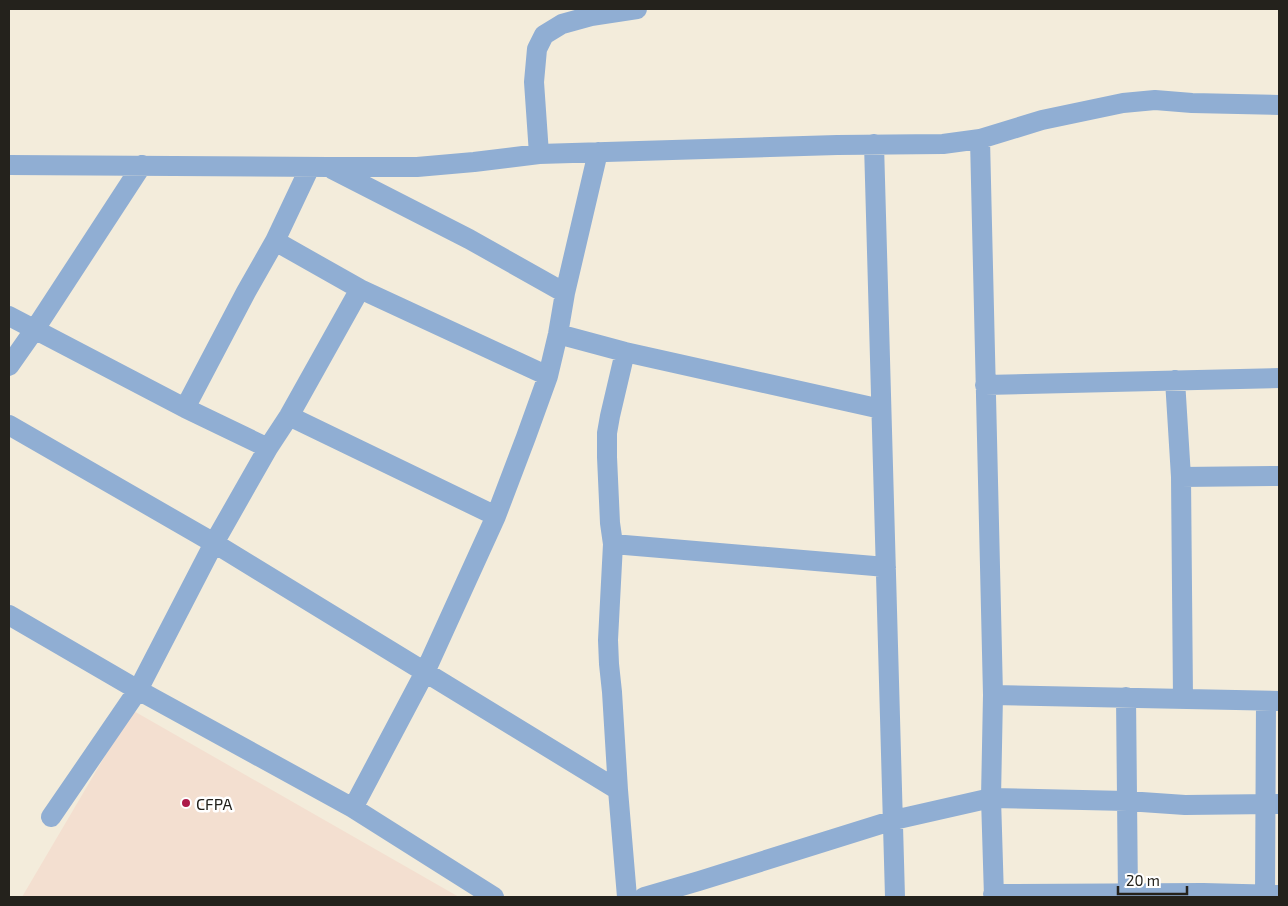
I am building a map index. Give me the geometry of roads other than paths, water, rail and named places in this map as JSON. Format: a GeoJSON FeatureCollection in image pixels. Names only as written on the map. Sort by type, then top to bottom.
{"type":"FeatureCollection","features":[{"type":"Feature","properties":{"kind":"street"},"geometry":{"type":"LineString","coordinates":[[539,154],[534,82],[537,49],[544,35],[562,24],[591,16],[637,9]]}},
{"type":"Feature","properties":{"kind":"street"},"geometry":{"type":"LineString","coordinates":[[9,165],[417,167],[539,154],[874,144],[943,144],[980,139],[1042,120],[1123,103],[1155,100],[1192,103],[1279,105]]}},
{"type":"Feature","properties":{"kind":"street"},"geometry":{"type":"LineString","coordinates":[[980,139],[993,695],[990,798],[993,896],[1202,893],[1270,896],[1273,701],[993,695]]}},
{"type":"Feature","properties":{"kind":"street"},"geometry":{"type":"LineString","coordinates":[[874,144],[895,897]]}},
{"type":"Feature","properties":{"kind":"street"},"geometry":{"type":"LineString","coordinates":[[353,808],[425,672],[496,516],[526,438],[548,376],[598,152]]}},
{"type":"Feature","properties":{"kind":"street"},"geometry":{"type":"LineString","coordinates":[[9,366],[142,165]]}},
{"type":"Feature","properties":{"kind":"street"},"geometry":{"type":"LineString","coordinates":[[319,167],[469,239],[565,293]]}},
{"type":"Feature","properties":{"kind":"street"},"geometry":{"type":"LineString","coordinates":[[185,408],[246,292],[319,167]]}},
{"type":"Feature","properties":{"kind":"street"},"geometry":{"type":"LineString","coordinates":[[276,241],[360,289],[548,376]]}},
{"type":"Feature","properties":{"kind":"street"},"geometry":{"type":"LineString","coordinates":[[51,816],[138,690],[214,543],[268,448],[289,416],[360,289]]}},
{"type":"Feature","properties":{"kind":"street"},"geometry":{"type":"LineString","coordinates":[[9,316],[185,408],[268,448]]}},
{"type":"Feature","properties":{"kind":"street"},"geometry":{"type":"LineString","coordinates":[[558,334],[625,352],[881,409]]}},
{"type":"Feature","properties":{"kind":"street"},"geometry":{"type":"LineString","coordinates":[[625,352],[607,433],[608,489],[613,544],[608,648],[627,897]]}},
{"type":"Feature","properties":{"kind":"street"},"geometry":{"type":"LineString","coordinates":[[985,385],[1279,378]]}},
{"type":"Feature","properties":{"kind":"street"},"geometry":{"type":"LineString","coordinates":[[1175,380],[1181,478],[1183,699]]}},
{"type":"Feature","properties":{"kind":"street"},"geometry":{"type":"LineString","coordinates":[[289,416],[496,516]]}},
{"type":"Feature","properties":{"kind":"street"},"geometry":{"type":"LineString","coordinates":[[9,425],[214,543],[618,790]]}},
{"type":"Feature","properties":{"kind":"street"},"geometry":{"type":"LineString","coordinates":[[1181,478],[1279,476]]}},
{"type":"Feature","properties":{"kind":"street"},"geometry":{"type":"LineString","coordinates":[[613,544],[886,567]]}},
{"type":"Feature","properties":{"kind":"street"},"geometry":{"type":"LineString","coordinates":[[9,615],[138,690],[353,808],[494,897]]}},
{"type":"Feature","properties":{"kind":"street"},"geometry":{"type":"LineString","coordinates":[[1126,697],[1128,895]]}},
{"type":"Feature","properties":{"kind":"street"},"geometry":{"type":"LineString","coordinates":[[644,897],[699,882],[894,820],[990,798],[1185,804],[1272,804]]}},
{"type":"Feature","properties":{"kind":"place","name":"CFPA"},"geometry":{"type":"Point","coordinates":[186,803]}}]}
